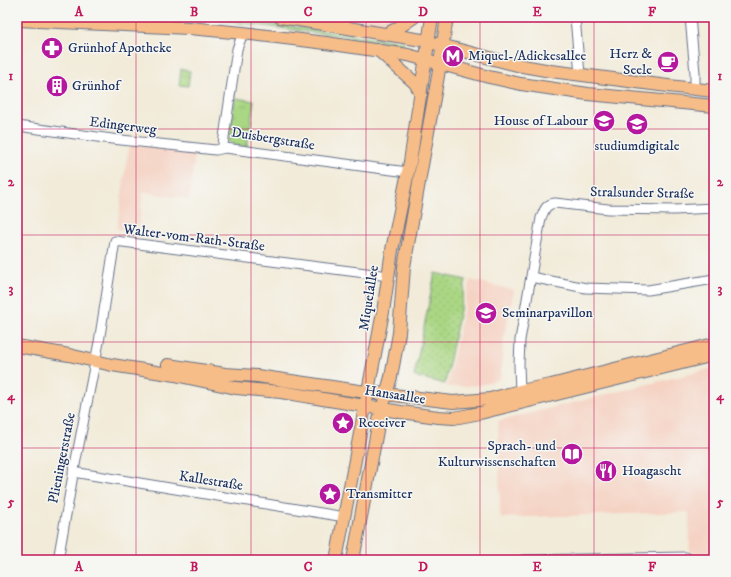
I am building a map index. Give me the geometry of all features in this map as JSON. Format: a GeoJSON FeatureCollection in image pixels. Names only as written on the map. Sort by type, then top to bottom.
{"type":"FeatureCollection","features":[{"type":"Feature","properties":{"kind":"main road"},"geometry":{"type":"LineString","coordinates":[[280,17],[429,41],[517,65],[580,75],[714,91]]}},
{"type":"Feature","properties":{"kind":"main road"},"geometry":{"type":"LineString","coordinates":[[386,34],[414,17]]}},
{"type":"Feature","properties":{"kind":"main road","name":"Miquelallee"},"geometry":{"type":"LineString","coordinates":[[336,560],[389,276],[392,250],[408,172],[432,17]]}},
{"type":"Feature","properties":{"kind":"main road"},"geometry":{"type":"LineString","coordinates":[[353,560],[382,409],[393,366],[399,332],[404,267],[447,17]]}},
{"type":"Feature","properties":{"kind":"main road"},"geometry":{"type":"LineString","coordinates":[[17,20],[169,23],[186,21],[243,33],[408,55],[521,84],[588,94],[714,106]]}},
{"type":"Feature","properties":{"kind":"main road"},"geometry":{"type":"LineString","coordinates":[[378,50],[415,83],[421,94]]}},
{"type":"Feature","properties":{"kind":"main road","name":"Hansaallee"},"geometry":{"type":"LineString","coordinates":[[96,358],[121,358],[225,374],[256,376],[368,392],[453,402],[490,399],[714,344]]}},
{"type":"Feature","properties":{"kind":"main road","name":"Hansaallee"},"geometry":{"type":"LineString","coordinates":[[17,346],[96,358],[236,388],[281,392],[382,409],[454,418],[480,413],[714,355]]}},
{"type":"Feature","properties":{"kind":"street"},"geometry":{"type":"LineString","coordinates":[[575,17],[580,75]]}},
{"type":"Feature","properties":{"kind":"street"},"geometry":{"type":"LineString","coordinates":[[690,17],[695,89]]}},
{"type":"Feature","properties":{"kind":"street","name":"Duisbergstraße"},"geometry":{"type":"LineString","coordinates":[[243,33],[238,47],[223,144],[225,148],[408,172]]}},
{"type":"Feature","properties":{"kind":"street","name":"Edingerweg"},"geometry":{"type":"LineString","coordinates":[[17,126],[135,142],[216,150],[225,148]]}},
{"type":"Feature","properties":{"kind":"street","name":"Stralsunder Straße"},"geometry":{"type":"LineString","coordinates":[[520,391],[520,340],[541,218],[546,207],[555,203],[608,209],[674,210],[714,208]]}},
{"type":"Feature","properties":{"kind":"street","name":"Walter-vom-Rath-Straße"},"geometry":{"type":"LineString","coordinates":[[96,358],[115,241],[389,276]]}},
{"type":"Feature","properties":{"kind":"street"},"geometry":{"type":"LineString","coordinates":[[532,277],[586,288],[648,290],[714,279]]}},
{"type":"Feature","properties":{"kind":"street","name":"Plieningerstraße"},"geometry":{"type":"LineString","coordinates":[[58,560],[96,358]]}},
{"type":"Feature","properties":{"kind":"street","name":"Kallestraße"},"geometry":{"type":"LineString","coordinates":[[74,472],[344,517]]}},
{"type":"Feature","properties":{"kind":"street"},"geometry":{"type":"LineString","coordinates":[[523,560],[686,558]]}},
{"type":"Feature","properties":{"kind":"shaded area"},"geometry":{"type":"Polygon","coordinates":[[[341,17],[410,17],[390,26],[341,17]]]}},
{"type":"Feature","properties":{"kind":"shaded area"},"geometry":{"type":"Polygon","coordinates":[[[129,144],[195,153],[189,199],[143,192],[138,232],[117,229],[129,144]]]}},
{"type":"Feature","properties":{"kind":"shaded area","name":"Seminarpavillon"},"geometry":{"type":"Polygon","coordinates":[[[470,280],[514,290],[504,336],[500,379],[481,385],[447,387],[470,280]]]}},
{"type":"Feature","properties":{"kind":"shaded area"},"geometry":{"type":"Polygon","coordinates":[[[714,368],[714,560],[690,560],[689,512],[501,518],[498,421],[714,368]]]}},
{"type":"Feature","properties":{"kind":"green space"},"geometry":{"type":"Polygon","coordinates":[[[194,17],[225,17],[240,19],[404,42],[404,45],[379,41],[194,17]]]}},
{"type":"Feature","properties":{"kind":"green space"},"geometry":{"type":"Polygon","coordinates":[[[181,69],[190,71],[188,86],[179,85],[181,69]]]}},
{"type":"Feature","properties":{"kind":"green space"},"geometry":{"type":"Polygon","coordinates":[[[235,98],[254,101],[247,147],[234,145],[229,141],[235,98]]]}},
{"type":"Feature","properties":{"kind":"green space"},"geometry":{"type":"Polygon","coordinates":[[[435,273],[466,280],[445,384],[414,376],[435,273]]]}},
{"type":"Feature","properties":{"kind":"place","name":"Grünhof Apotheke"},"geometry":{"type":"Point","coordinates":[52,48]}},
{"type":"Feature","properties":{"kind":"place","name":"Miquel-/Adickesallee"},"geometry":{"type":"Point","coordinates":[453,56]}},
{"type":"Feature","properties":{"kind":"place","name":"Herz & Seele"},"geometry":{"type":"Point","coordinates":[668,62]}},
{"type":"Feature","properties":{"kind":"place","name":"Grünhof"},"geometry":{"type":"Point","coordinates":[57,86]}},
{"type":"Feature","properties":{"kind":"place","name":"House of Labour"},"geometry":{"type":"Point","coordinates":[604,121]}},
{"type":"Feature","properties":{"kind":"place","name":"studiumdigitale"},"geometry":{"type":"Point","coordinates":[637,124]}},
{"type":"Feature","properties":{"kind":"place","name":"Seminarpavillon"},"geometry":{"type":"Point","coordinates":[486,313]}},
{"type":"Feature","properties":{"kind":"place","name":"Receiver"},"geometry":{"type":"Point","coordinates":[343,423]}},
{"type":"Feature","properties":{"kind":"place","name":"Sprach- und Kulturwissenschaften"},"geometry":{"type":"Point","coordinates":[572,454]}},
{"type":"Feature","properties":{"kind":"place","name":"Hoagascht"},"geometry":{"type":"Point","coordinates":[606,471]}},
{"type":"Feature","properties":{"kind":"place","name":"Transmitter"},"geometry":{"type":"Point","coordinates":[330,494]}}]}
